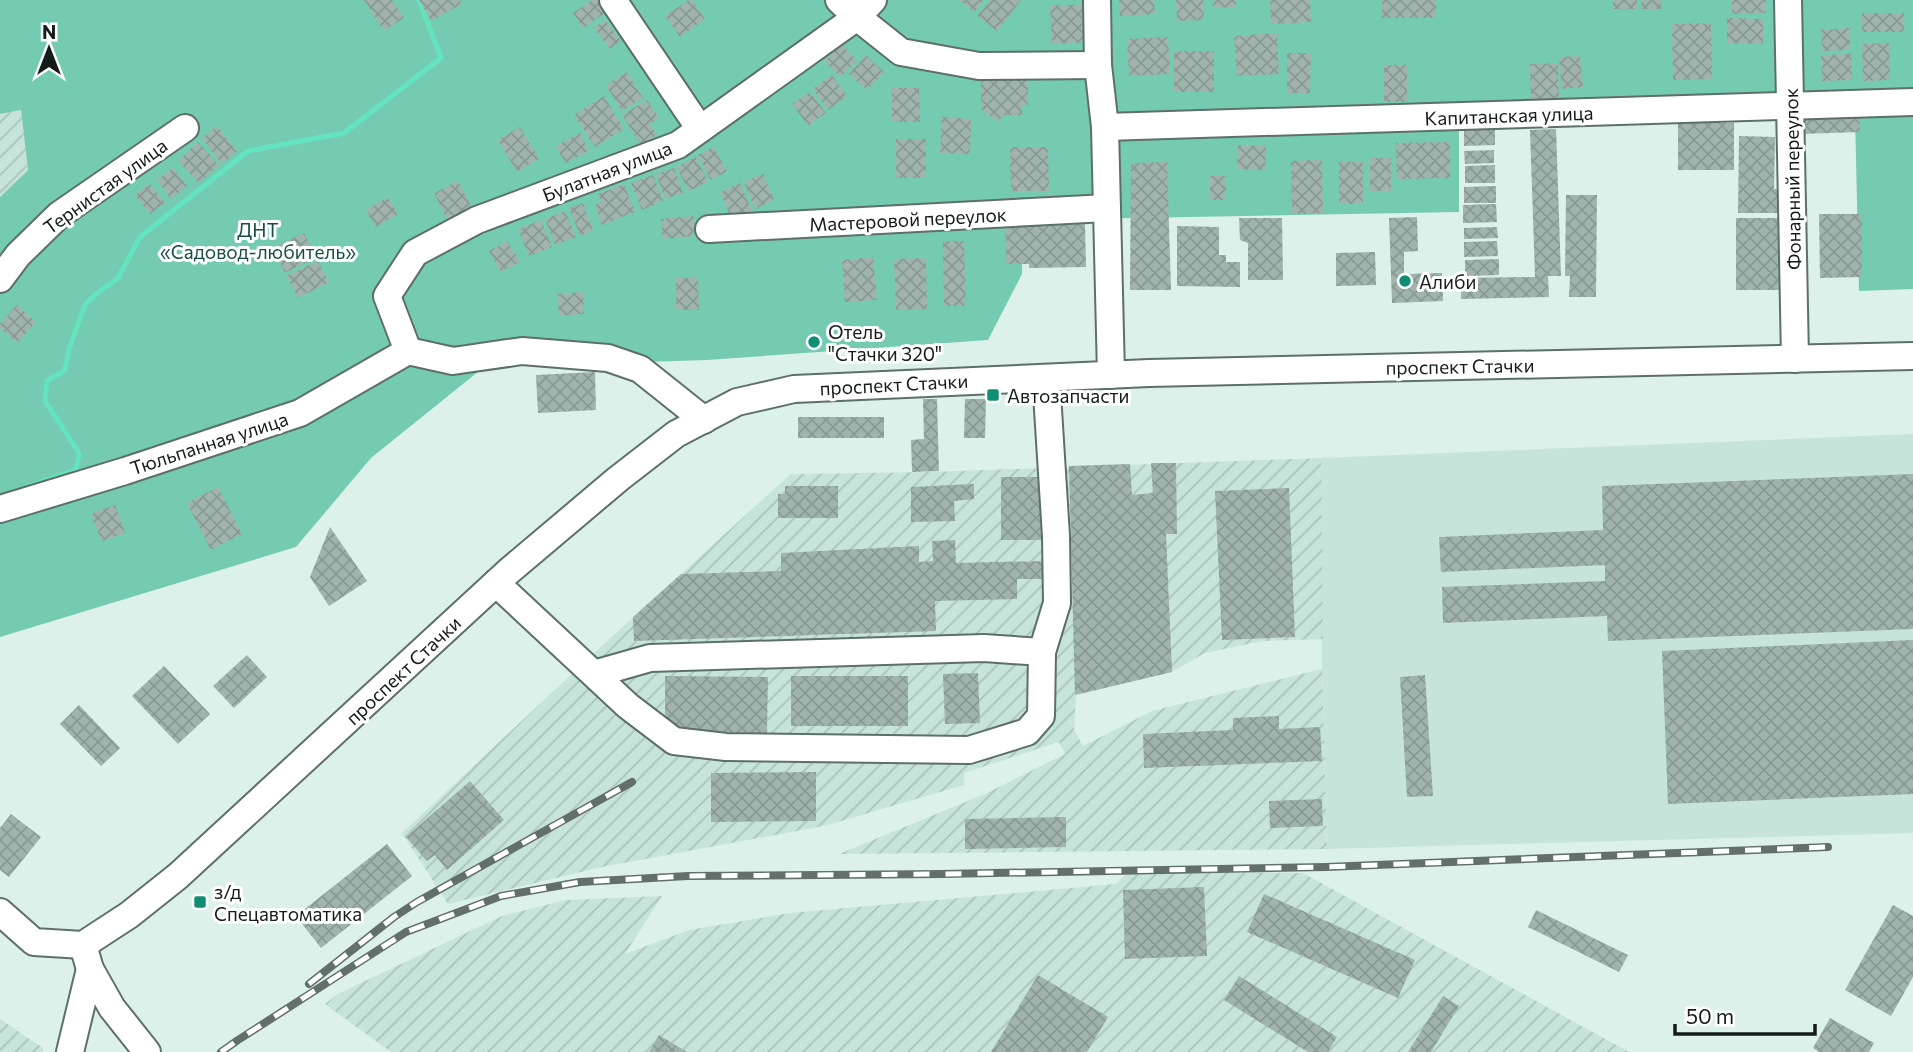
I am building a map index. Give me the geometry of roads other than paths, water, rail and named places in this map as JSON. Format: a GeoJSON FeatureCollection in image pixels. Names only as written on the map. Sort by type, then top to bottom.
{"type":"FeatureCollection","features":[{"type":"Feature","properties":{"kind":"street"},"geometry":{"type":"LineString","coordinates":[[613,0],[700,129]]}},
{"type":"Feature","properties":{"kind":"street"},"geometry":{"type":"LineString","coordinates":[[1097,0],[1098,65],[1105,127],[1111,375]]}},
{"type":"Feature","properties":{"kind":"street","name":"Фонарный переулок"},"geometry":{"type":"LineString","coordinates":[[1787,0],[1795,359]]}},
{"type":"Feature","properties":{"kind":"street"},"geometry":{"type":"LineString","coordinates":[[856,6],[901,52],[979,66],[1098,65]]}},
{"type":"Feature","properties":{"kind":"street","name":"Булатная улица"},"geometry":{"type":"LineString","coordinates":[[408,351],[387,296],[415,253],[477,220],[678,145],[856,6]]}},
{"type":"Feature","properties":{"kind":"street","name":"Капитанская улица"},"geometry":{"type":"LineString","coordinates":[[1105,127],[1913,102]]}},
{"type":"Feature","properties":{"kind":"street","name":"Тернистая улица"},"geometry":{"type":"LineString","coordinates":[[0,279],[18,255],[59,215],[185,128]]}},
{"type":"Feature","properties":{"kind":"street","name":"Мастеровой переулок"},"geometry":{"type":"LineString","coordinates":[[709,229],[1107,208]]}},
{"type":"Feature","properties":{"kind":"street"},"geometry":{"type":"LineString","coordinates":[[408,351],[453,361],[522,351],[608,358],[640,369],[704,420]]}},
{"type":"Feature","properties":{"kind":"street","name":"Тюльпанная улица"},"geometry":{"type":"LineString","coordinates":[[0,509],[300,413],[408,351]]}},
{"type":"Feature","properties":{"kind":"street","name":"проспект Стачки"},"geometry":{"type":"LineString","coordinates":[[86,957],[129,915],[178,876],[496,583],[618,479],[676,434],[737,402],[793,389],[1111,375],[1913,356]]}},
{"type":"Feature","properties":{"kind":"street"},"geometry":{"type":"LineString","coordinates":[[496,583],[628,706],[674,741],[726,747],[969,750],[1027,732],[1041,716],[1042,652],[1057,603],[1056,536],[1046,378]]}},
{"type":"Feature","properties":{"kind":"street"},"geometry":{"type":"LineString","coordinates":[[594,674],[650,658],[984,648],[1042,652]]}},
{"type":"Feature","properties":{"kind":"street"},"geometry":{"type":"LineString","coordinates":[[0,912],[34,942],[86,957],[112,1008],[147,1052]]}},
{"type":"Feature","properties":{"kind":"street"},"geometry":{"type":"LineString","coordinates":[[70,1052],[86,957]]}},
{"type":"Feature","properties":{"kind":"waterway"},"geometry":{"type":"LineString","coordinates":[[2,495],[76,470],[79,453],[45,401],[47,381],[65,370],[69,349],[85,305],[118,278],[140,237],[248,151],[344,133],[441,58],[419,0]]}},
{"type":"Feature","properties":{"kind":"railway"},"geometry":{"type":"LineString","coordinates":[[309,984],[417,902],[632,782]]}},
{"type":"Feature","properties":{"kind":"railway"},"geometry":{"type":"LineString","coordinates":[[221,1052],[406,932],[501,896],[580,882],[688,876],[1326,867],[1828,847]]}},
{"type":"Feature","properties":{"kind":"place","name":"Алиби"},"geometry":{"type":"Point","coordinates":[1405,281]}},
{"type":"Feature","properties":{"kind":"place","name":"Отель \"Стачки 320\""},"geometry":{"type":"Point","coordinates":[814,342]}},
{"type":"Feature","properties":{"kind":"place","name":"Автозапчасти"},"geometry":{"type":"Point","coordinates":[993,395]}},
{"type":"Feature","properties":{"kind":"place","name":"з/д Спецавтоматика"},"geometry":{"type":"Point","coordinates":[200,902]}},
{"type":"Feature","properties":{"kind":"park label","name":"ДНТ «Садовод-любитель»"},"geometry":{"type":"Point","coordinates":[258,240]}}]}
